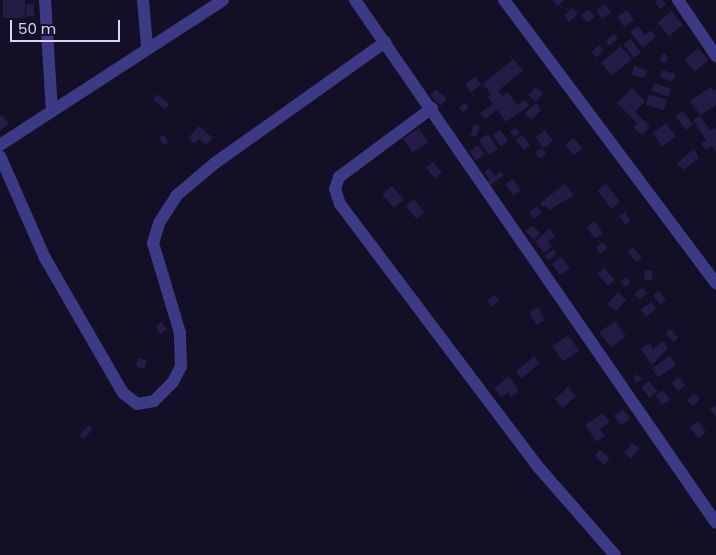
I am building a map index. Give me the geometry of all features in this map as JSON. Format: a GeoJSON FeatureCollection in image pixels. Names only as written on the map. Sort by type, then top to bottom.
{"type":"FeatureCollection","features":[{"type":"Feature","properties":{"kind":"street"},"geometry":{"type":"LineString","coordinates":[[45,0],[52,110]]}},
{"type":"Feature","properties":{"kind":"street"},"geometry":{"type":"LineString","coordinates":[[143,0],[147,46]]}},
{"type":"Feature","properties":{"kind":"street"},"geometry":{"type":"LineString","coordinates":[[0,145],[147,46],[223,0]]}},
{"type":"Feature","properties":{"kind":"street"},"geometry":{"type":"LineString","coordinates":[[355,0],[432,108],[716,523]]}},
{"type":"Feature","properties":{"kind":"street"},"geometry":{"type":"LineString","coordinates":[[504,0],[716,283]]}},
{"type":"Feature","properties":{"kind":"street"},"geometry":{"type":"LineString","coordinates":[[678,0],[716,56]]}},
{"type":"Feature","properties":{"kind":"street"},"geometry":{"type":"LineString","coordinates":[[0,156],[45,258],[123,393],[138,404],[154,400],[173,382],[180,366],[180,333],[153,243],[159,223],[177,195],[215,163],[384,42]]}},
{"type":"Feature","properties":{"kind":"street"},"geometry":{"type":"LineString","coordinates":[[432,108],[339,176],[335,189],[340,204],[540,470],[615,555]]}},
{"type":"Feature","properties":{"kind":"building"},"geometry":{"type":"Polygon","coordinates":[[[3,0],[25,0],[25,18],[3,18],[3,0]]]}},
{"type":"Feature","properties":{"kind":"building"},"geometry":{"type":"Polygon","coordinates":[[[552,0],[565,0],[557,6],[552,0]]]}},
{"type":"Feature","properties":{"kind":"building"},"geometry":{"type":"Polygon","coordinates":[[[663,0],[666,4],[660,9],[655,2],[663,0]]]}},
{"type":"Feature","properties":{"kind":"building"},"geometry":{"type":"Polygon","coordinates":[[[26,4],[34,4],[34,16],[26,16],[26,4]]]}},
{"type":"Feature","properties":{"kind":"building"},"geometry":{"type":"Polygon","coordinates":[[[605,4],[611,12],[602,19],[596,11],[605,4]]]}},
{"type":"Feature","properties":{"kind":"building"},"geometry":{"type":"Polygon","coordinates":[[[573,8],[578,14],[569,22],[564,15],[573,8]]]}},
{"type":"Feature","properties":{"kind":"building"},"geometry":{"type":"Polygon","coordinates":[[[589,9],[595,17],[587,23],[581,15],[589,9]]]}},
{"type":"Feature","properties":{"kind":"building"},"geometry":{"type":"Polygon","coordinates":[[[627,10],[634,20],[624,27],[617,17],[627,10]]]}},
{"type":"Feature","properties":{"kind":"building"},"geometry":{"type":"Polygon","coordinates":[[[671,11],[683,25],[669,36],[657,23],[671,11]]]}},
{"type":"Feature","properties":{"kind":"building"},"geometry":{"type":"Polygon","coordinates":[[[638,26],[645,35],[651,30],[656,37],[643,48],[630,32],[638,26]]]}},
{"type":"Feature","properties":{"kind":"building"},"geometry":{"type":"Polygon","coordinates":[[[614,34],[618,39],[609,46],[605,41],[614,34]]]}},
{"type":"Feature","properties":{"kind":"building"},"geometry":{"type":"Polygon","coordinates":[[[631,39],[641,53],[634,58],[624,44],[631,39]]]}},
{"type":"Feature","properties":{"kind":"building"},"geometry":{"type":"Polygon","coordinates":[[[599,45],[604,50],[596,58],[591,53],[599,45]]]}},
{"type":"Feature","properties":{"kind":"building"},"geometry":{"type":"Polygon","coordinates":[[[621,46],[632,59],[612,76],[601,63],[621,46]]]}},
{"type":"Feature","properties":{"kind":"building"},"geometry":{"type":"Polygon","coordinates":[[[698,48],[708,60],[694,72],[684,60],[698,48]]]}},
{"type":"Feature","properties":{"kind":"building"},"geometry":{"type":"Polygon","coordinates":[[[664,53],[669,58],[664,64],[659,59],[664,53]]]}},
{"type":"Feature","properties":{"kind":"building"},"geometry":{"type":"Polygon","coordinates":[[[513,59],[523,70],[498,91],[503,96],[508,92],[517,105],[525,100],[529,106],[506,122],[497,110],[485,119],[480,113],[493,104],[488,97],[491,94],[483,84],[513,59]]]}},
{"type":"Feature","properties":{"kind":"building"},"geometry":{"type":"Polygon","coordinates":[[[634,66],[647,70],[644,78],[632,75],[634,66]]]}},
{"type":"Feature","properties":{"kind":"building"},"geometry":{"type":"Polygon","coordinates":[[[662,70],[675,74],[673,82],[660,78],[662,70]]]}},
{"type":"Feature","properties":{"kind":"building"},"geometry":{"type":"Polygon","coordinates":[[[475,76],[481,84],[471,93],[465,84],[475,76]]]}},
{"type":"Feature","properties":{"kind":"building"},"geometry":{"type":"Polygon","coordinates":[[[654,83],[671,89],[668,96],[651,91],[654,83]]]}},
{"type":"Feature","properties":{"kind":"building"},"geometry":{"type":"Polygon","coordinates":[[[536,87],[543,94],[535,102],[528,95],[536,87]]]}},
{"type":"Feature","properties":{"kind":"building"},"geometry":{"type":"Polygon","coordinates":[[[711,87],[714,91],[716,89],[716,105],[700,116],[710,130],[716,128],[716,152],[711,146],[706,150],[701,144],[706,140],[693,120],[700,115],[690,101],[711,87]]]}},
{"type":"Feature","properties":{"kind":"building"},"geometry":{"type":"Polygon","coordinates":[[[632,88],[645,101],[635,112],[650,126],[642,135],[633,127],[637,123],[617,103],[632,88]]]}},
{"type":"Feature","properties":{"kind":"building"},"geometry":{"type":"Polygon","coordinates":[[[436,89],[447,99],[441,106],[430,96],[436,89]]]}},
{"type":"Feature","properties":{"kind":"building"},"geometry":{"type":"Polygon","coordinates":[[[157,94],[170,104],[165,109],[153,100],[157,94]]]}},
{"type":"Feature","properties":{"kind":"building"},"geometry":{"type":"Polygon","coordinates":[[[649,94],[667,100],[664,110],[646,104],[649,94]]]}},
{"type":"Feature","properties":{"kind":"building"},"geometry":{"type":"Polygon","coordinates":[[[464,103],[469,106],[464,113],[459,109],[464,103]]]}},
{"type":"Feature","properties":{"kind":"building"},"geometry":{"type":"Polygon","coordinates":[[[536,103],[541,110],[531,120],[525,113],[536,103]]]}},
{"type":"Feature","properties":{"kind":"building"},"geometry":{"type":"Polygon","coordinates":[[[683,111],[693,125],[686,130],[676,116],[683,111]]]}},
{"type":"Feature","properties":{"kind":"building"},"geometry":{"type":"Polygon","coordinates":[[[2,115],[9,124],[0,131],[0,117],[2,115]]]}},
{"type":"Feature","properties":{"kind":"building"},"geometry":{"type":"Polygon","coordinates":[[[666,123],[676,137],[662,147],[652,133],[666,123]]]}},
{"type":"Feature","properties":{"kind":"building"},"geometry":{"type":"Polygon","coordinates":[[[474,124],[480,126],[476,137],[470,135],[474,124]]]}},
{"type":"Feature","properties":{"kind":"building"},"geometry":{"type":"Polygon","coordinates":[[[199,126],[213,138],[206,145],[199,139],[194,144],[188,138],[199,126]]]}},
{"type":"Feature","properties":{"kind":"building"},"geometry":{"type":"Polygon","coordinates":[[[419,128],[428,142],[412,153],[403,138],[419,128]]]}},
{"type":"Feature","properties":{"kind":"building"},"geometry":{"type":"Polygon","coordinates":[[[515,128],[520,133],[514,137],[510,132],[515,128]]]}},
{"type":"Feature","properties":{"kind":"building"},"geometry":{"type":"Polygon","coordinates":[[[500,130],[508,141],[501,147],[493,135],[500,130]]]}},
{"type":"Feature","properties":{"kind":"building"},"geometry":{"type":"Polygon","coordinates":[[[545,130],[553,141],[544,148],[535,137],[545,130]]]}},
{"type":"Feature","properties":{"kind":"building"},"geometry":{"type":"Polygon","coordinates":[[[488,134],[498,149],[489,155],[479,140],[488,134]]]}},
{"type":"Feature","properties":{"kind":"building"},"geometry":{"type":"Polygon","coordinates":[[[164,135],[168,142],[163,145],[159,137],[164,135]]]}},
{"type":"Feature","properties":{"kind":"building"},"geometry":{"type":"Polygon","coordinates":[[[522,135],[530,145],[524,150],[516,140],[522,135]]]}},
{"type":"Feature","properties":{"kind":"building"},"geometry":{"type":"Polygon","coordinates":[[[574,138],[582,149],[573,156],[565,144],[574,138]]]}},
{"type":"Feature","properties":{"kind":"building"},"geometry":{"type":"Polygon","coordinates":[[[478,145],[485,154],[476,160],[469,152],[478,145]]]}},
{"type":"Feature","properties":{"kind":"building"},"geometry":{"type":"Polygon","coordinates":[[[541,148],[546,154],[540,159],[535,153],[541,148]]]}},
{"type":"Feature","properties":{"kind":"building"},"geometry":{"type":"Polygon","coordinates":[[[694,149],[699,158],[683,170],[677,163],[694,149]]]}},
{"type":"Feature","properties":{"kind":"building"},"geometry":{"type":"Polygon","coordinates":[[[433,162],[442,173],[435,179],[426,168],[433,162]]]}},
{"type":"Feature","properties":{"kind":"building"},"geometry":{"type":"Polygon","coordinates":[[[489,168],[495,176],[501,171],[504,175],[490,186],[487,181],[490,180],[484,172],[489,168]]]}},
{"type":"Feature","properties":{"kind":"building"},"geometry":{"type":"Polygon","coordinates":[[[513,179],[521,191],[513,196],[506,184],[513,179]]]}},
{"type":"Feature","properties":{"kind":"building"},"geometry":{"type":"Polygon","coordinates":[[[565,184],[574,195],[549,210],[545,205],[543,207],[540,203],[565,184]]]}},
{"type":"Feature","properties":{"kind":"building"},"geometry":{"type":"Polygon","coordinates":[[[606,184],[620,202],[611,209],[597,191],[606,184]]]}},
{"type":"Feature","properties":{"kind":"building"},"geometry":{"type":"Polygon","coordinates":[[[392,186],[404,200],[394,208],[382,195],[392,186]]]}},
{"type":"Feature","properties":{"kind":"building"},"geometry":{"type":"Polygon","coordinates":[[[414,199],[425,212],[417,219],[406,206],[414,199]]]}},
{"type":"Feature","properties":{"kind":"building"},"geometry":{"type":"Polygon","coordinates":[[[537,206],[542,212],[534,219],[529,213],[537,206]]]}},
{"type":"Feature","properties":{"kind":"building"},"geometry":{"type":"Polygon","coordinates":[[[625,212],[631,221],[625,225],[619,216],[625,212]]]}},
{"type":"Feature","properties":{"kind":"building"},"geometry":{"type":"Polygon","coordinates":[[[595,221],[603,234],[594,239],[587,226],[595,221]]]}},
{"type":"Feature","properties":{"kind":"building"},"geometry":{"type":"Polygon","coordinates":[[[533,225],[540,234],[534,240],[525,231],[533,225]]]}},
{"type":"Feature","properties":{"kind":"building"},"geometry":{"type":"Polygon","coordinates":[[[549,228],[555,236],[548,242],[552,247],[544,253],[535,242],[549,228]]]}},
{"type":"Feature","properties":{"kind":"building"},"geometry":{"type":"Polygon","coordinates":[[[603,242],[607,249],[600,254],[596,247],[603,242]]]}},
{"type":"Feature","properties":{"kind":"building"},"geometry":{"type":"Polygon","coordinates":[[[633,247],[642,258],[636,262],[628,251],[633,247]]]}},
{"type":"Feature","properties":{"kind":"building"},"geometry":{"type":"Polygon","coordinates":[[[553,249],[557,254],[548,261],[545,255],[553,249]]]}},
{"type":"Feature","properties":{"kind":"building"},"geometry":{"type":"Polygon","coordinates":[[[562,257],[570,269],[560,275],[552,264],[562,257]]]}},
{"type":"Feature","properties":{"kind":"building"},"geometry":{"type":"Polygon","coordinates":[[[604,268],[615,280],[608,286],[597,274],[604,268]]]}},
{"type":"Feature","properties":{"kind":"building"},"geometry":{"type":"Polygon","coordinates":[[[645,270],[653,271],[652,281],[644,280],[645,270]]]}},
{"type":"Feature","properties":{"kind":"building"},"geometry":{"type":"Polygon","coordinates":[[[625,277],[631,282],[626,287],[620,282],[625,277]]]}},
{"type":"Feature","properties":{"kind":"building"},"geometry":{"type":"Polygon","coordinates":[[[642,288],[647,293],[640,300],[634,294],[642,288]]]}},
{"type":"Feature","properties":{"kind":"building"},"geometry":{"type":"Polygon","coordinates":[[[658,291],[666,299],[661,305],[653,296],[658,291]]]}},
{"type":"Feature","properties":{"kind":"building"},"geometry":{"type":"Polygon","coordinates":[[[618,292],[626,299],[616,311],[608,304],[618,292]]]}},
{"type":"Feature","properties":{"kind":"building"},"geometry":{"type":"Polygon","coordinates":[[[495,295],[499,301],[491,307],[487,300],[495,295]]]}},
{"type":"Feature","properties":{"kind":"building"},"geometry":{"type":"Polygon","coordinates":[[[651,302],[656,309],[646,317],[640,310],[651,302]]]}},
{"type":"Feature","properties":{"kind":"building"},"geometry":{"type":"Polygon","coordinates":[[[538,307],[545,320],[536,325],[529,312],[538,307]]]}},
{"type":"Feature","properties":{"kind":"building"},"geometry":{"type":"Polygon","coordinates":[[[615,321],[626,336],[611,348],[600,332],[615,321]]]}},
{"type":"Feature","properties":{"kind":"building"},"geometry":{"type":"Polygon","coordinates":[[[162,322],[167,330],[160,334],[156,326],[162,322]]]}},
{"type":"Feature","properties":{"kind":"building"},"geometry":{"type":"Polygon","coordinates":[[[670,329],[678,338],[674,342],[666,333],[670,329]]]}},
{"type":"Feature","properties":{"kind":"building"},"geometry":{"type":"Polygon","coordinates":[[[568,335],[579,351],[563,361],[552,346],[568,335]]]}},
{"type":"Feature","properties":{"kind":"building"},"geometry":{"type":"Polygon","coordinates":[[[663,341],[668,348],[652,365],[641,349],[650,343],[653,349],[663,341]]]}},
{"type":"Feature","properties":{"kind":"building"},"geometry":{"type":"Polygon","coordinates":[[[534,356],[540,363],[522,379],[516,372],[534,356]]]}},
{"type":"Feature","properties":{"kind":"building"},"geometry":{"type":"Polygon","coordinates":[[[670,356],[676,365],[658,377],[652,368],[670,356]]]}},
{"type":"Feature","properties":{"kind":"building"},"geometry":{"type":"Polygon","coordinates":[[[138,358],[147,360],[145,369],[136,367],[138,358]]]}},
{"type":"Feature","properties":{"kind":"building"},"geometry":{"type":"Polygon","coordinates":[[[637,374],[642,379],[637,383],[633,378],[637,374]]]}},
{"type":"Feature","properties":{"kind":"building"},"geometry":{"type":"Polygon","coordinates":[[[509,376],[519,391],[511,397],[508,392],[501,397],[494,388],[509,376]]]}},
{"type":"Feature","properties":{"kind":"building"},"geometry":{"type":"Polygon","coordinates":[[[678,377],[685,385],[678,391],[671,383],[678,377]]]}},
{"type":"Feature","properties":{"kind":"building"},"geometry":{"type":"Polygon","coordinates":[[[649,381],[657,391],[649,397],[641,387],[649,381]]]}},
{"type":"Feature","properties":{"kind":"building"},"geometry":{"type":"Polygon","coordinates":[[[568,387],[576,396],[563,408],[555,399],[568,387]]]}},
{"type":"Feature","properties":{"kind":"building"},"geometry":{"type":"Polygon","coordinates":[[[663,390],[670,400],[663,405],[656,395],[663,390]]]}},
{"type":"Feature","properties":{"kind":"building"},"geometry":{"type":"Polygon","coordinates":[[[694,393],[700,399],[693,406],[687,401],[694,393]]]}},
{"type":"Feature","properties":{"kind":"building"},"geometry":{"type":"Polygon","coordinates":[[[716,405],[716,417],[710,409],[716,405]]]}},
{"type":"Feature","properties":{"kind":"building"},"geometry":{"type":"Polygon","coordinates":[[[623,409],[630,419],[621,425],[614,415],[623,409]]]}},
{"type":"Feature","properties":{"kind":"building"},"geometry":{"type":"Polygon","coordinates":[[[603,413],[610,422],[600,429],[605,436],[597,442],[585,425],[603,413]]]}},
{"type":"Feature","properties":{"kind":"building"},"geometry":{"type":"Polygon","coordinates":[[[698,421],[706,432],[698,438],[690,427],[698,421]]]}},
{"type":"Feature","properties":{"kind":"building"},"geometry":{"type":"Polygon","coordinates":[[[89,425],[93,429],[83,439],[79,435],[89,425]]]}},
{"type":"Feature","properties":{"kind":"building"},"geometry":{"type":"Polygon","coordinates":[[[632,443],[639,448],[632,459],[624,454],[632,443]]]}},
{"type":"Feature","properties":{"kind":"building"},"geometry":{"type":"Polygon","coordinates":[[[600,450],[610,459],[604,465],[595,456],[600,450]]]}}]}
